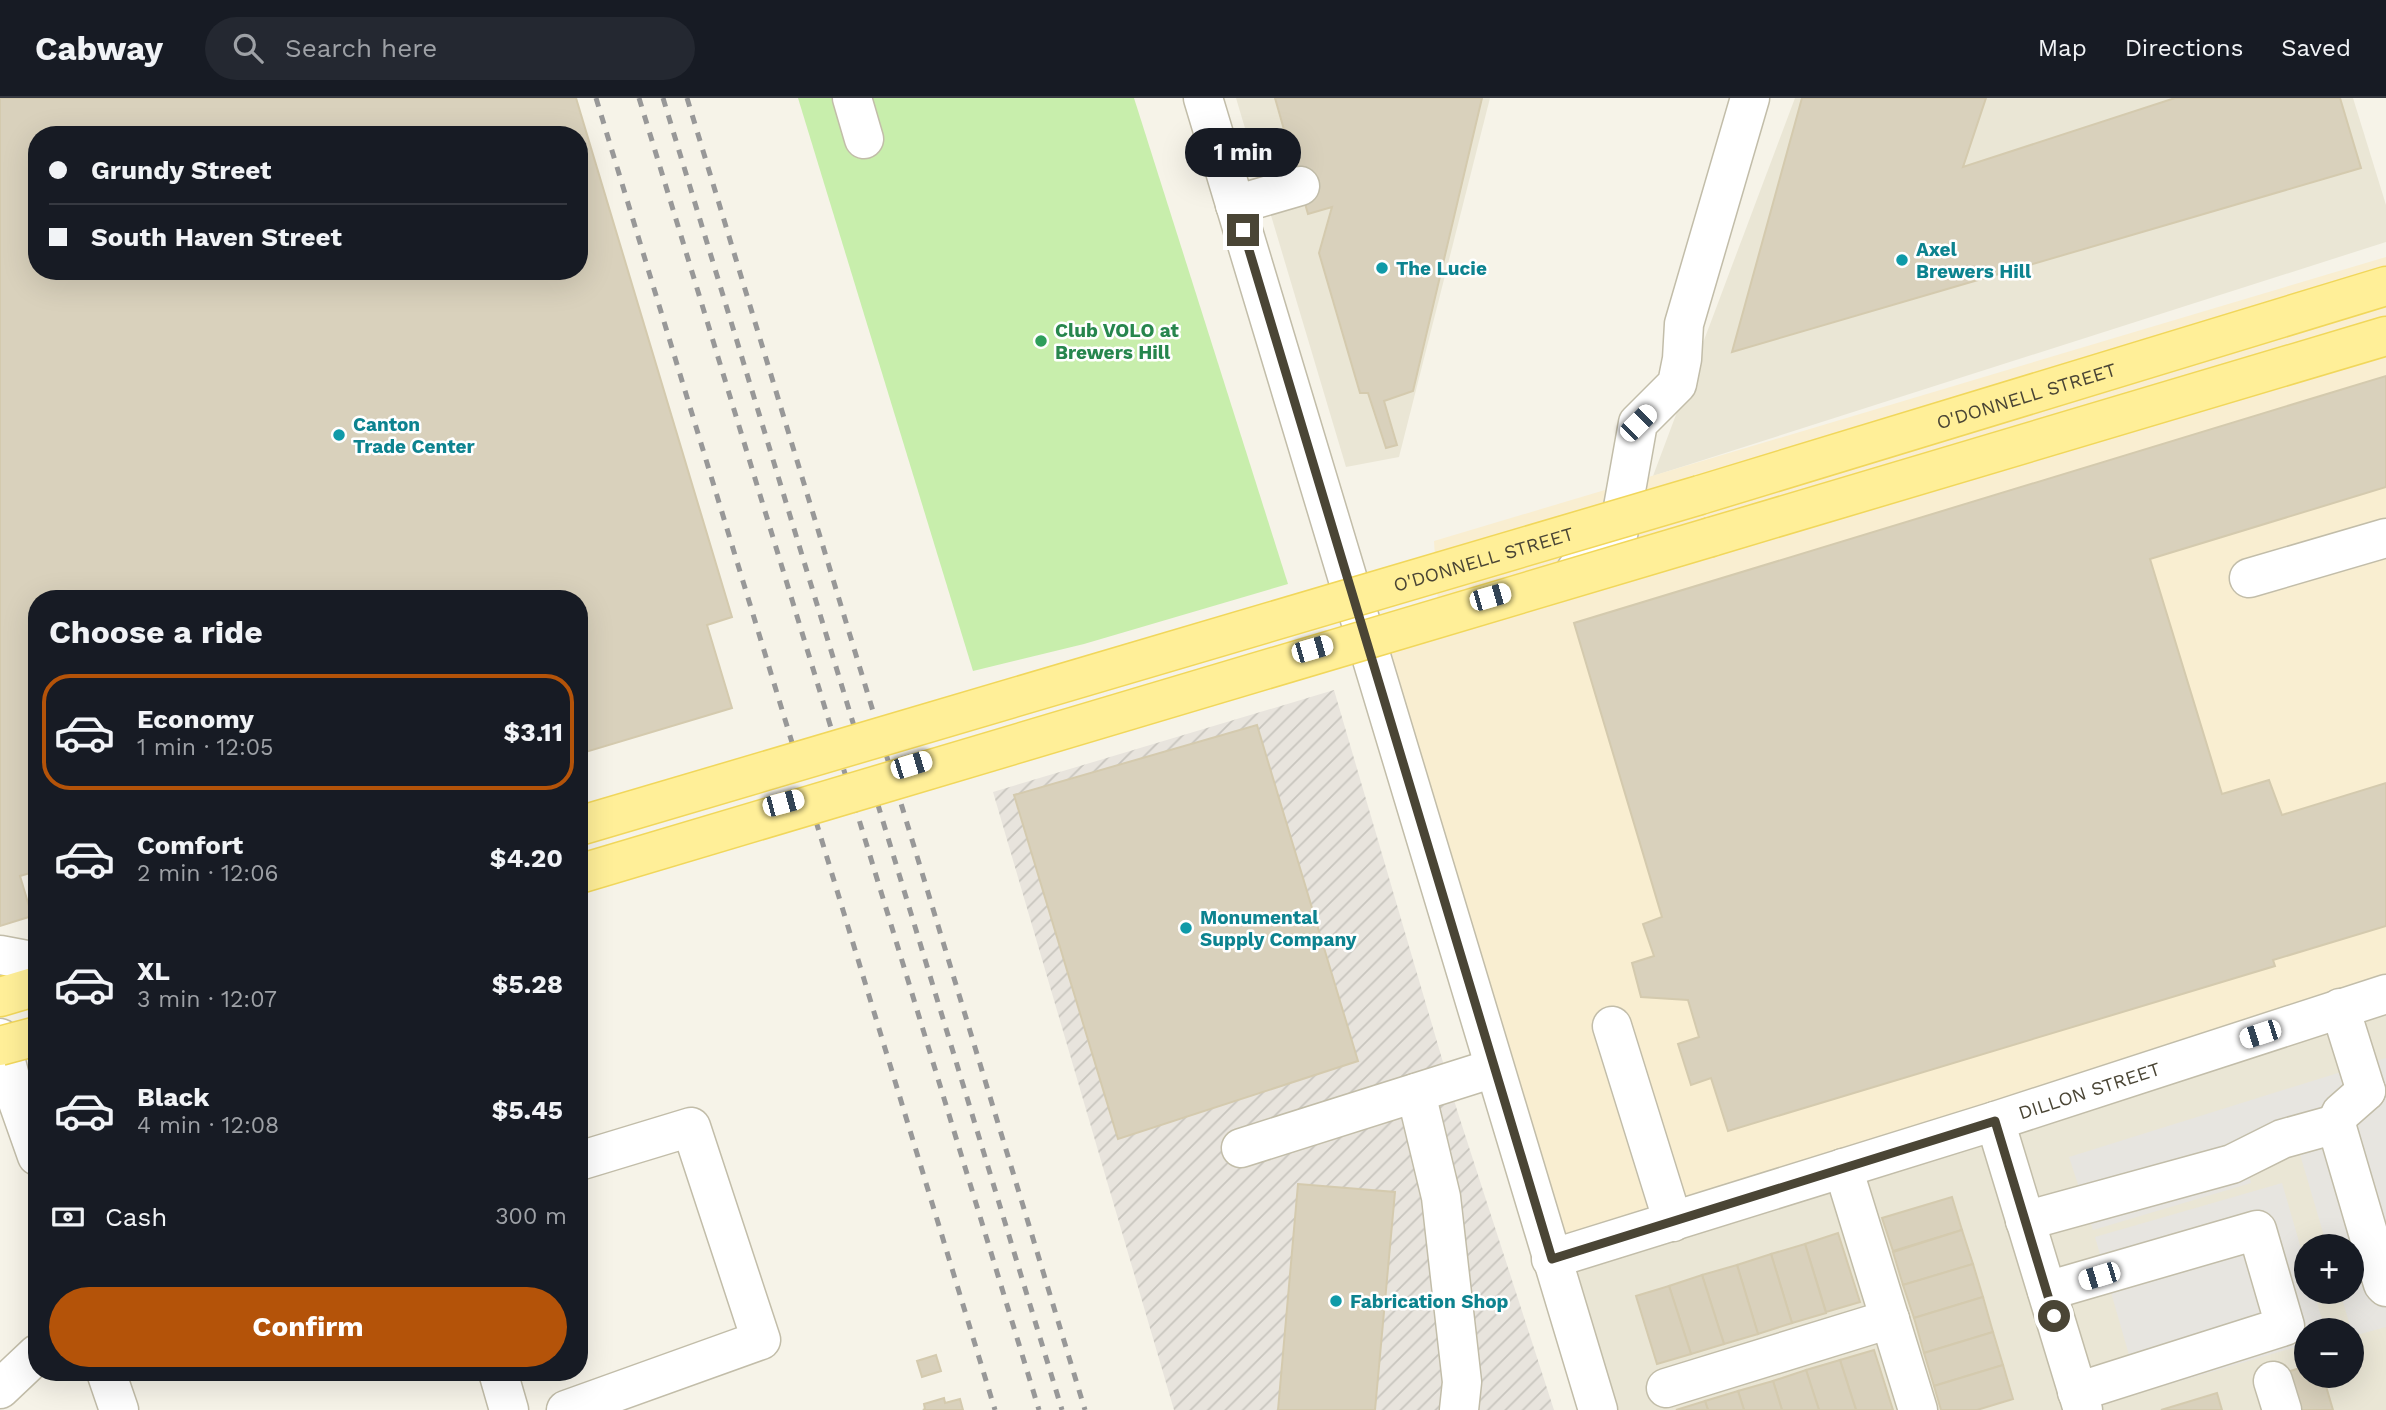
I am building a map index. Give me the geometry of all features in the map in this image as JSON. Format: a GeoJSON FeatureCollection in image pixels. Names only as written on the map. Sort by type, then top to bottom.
{"type":"FeatureCollection","features":[{"type":"Feature","properties":{"kind":"main road","name":"O'DONNELL STREET"},"geometry":{"type":"LineString","coordinates":[[588,823],[1700,495],[2386,286]]}},
{"type":"Feature","properties":{"kind":"main road"},"geometry":{"type":"LineString","coordinates":[[588,871],[2386,337]]}},
{"type":"Feature","properties":{"kind":"main road"},"geometry":{"type":"LineString","coordinates":[[0,997],[28,989]]}},
{"type":"Feature","properties":{"kind":"main road"},"geometry":{"type":"LineString","coordinates":[[0,1046],[28,1038]]}},
{"type":"Feature","properties":{"kind":"street"},"geometry":{"type":"LineString","coordinates":[[852,98],[864,139]]}},
{"type":"Feature","properties":{"kind":"street"},"geometry":{"type":"LineString","coordinates":[[1203,98],[1598,1410]]}},
{"type":"Feature","properties":{"kind":"street"},"geometry":{"type":"LineString","coordinates":[[588,857],[1517,590],[1614,558],[1638,423],[1677,384],[1684,324],[1750,98]]}},
{"type":"Feature","properties":{"kind":"street"},"geometry":{"type":"LineString","coordinates":[[1235,205],[1300,186]]}},
{"type":"Feature","properties":{"kind":"street"},"geometry":{"type":"LineString","coordinates":[[2249,578],[2386,538]]}},
{"type":"Feature","properties":{"kind":"street"},"geometry":{"type":"LineString","coordinates":[[0,955],[28,960]]}},
{"type":"Feature","properties":{"kind":"street","name":"DILLON STREET"},"geometry":{"type":"LineString","coordinates":[[1552,1259],[1995,1121],[2386,994]]}},
{"type":"Feature","properties":{"kind":"street"},"geometry":{"type":"LineString","coordinates":[[2340,1008],[2376,1096],[2342,1113],[2336,1124],[2386,1287]]}},
{"type":"Feature","properties":{"kind":"street"},"geometry":{"type":"LineString","coordinates":[[1612,1026],[1673,1222]]}},
{"type":"Feature","properties":{"kind":"street"},"geometry":{"type":"LineString","coordinates":[[0,1038],[16,1079],[28,1123]]}},
{"type":"Feature","properties":{"kind":"street"},"geometry":{"type":"LineString","coordinates":[[1241,1148],[1494,1068]]}},
{"type":"Feature","properties":{"kind":"street"},"geometry":{"type":"LineString","coordinates":[[1416,1093],[1441,1197],[1462,1382],[1459,1410]]}},
{"type":"Feature","properties":{"kind":"street"},"geometry":{"type":"LineString","coordinates":[[1995,1121],[2080,1401],[2285,1326],[2257,1230],[2047,1291]]}},
{"type":"Feature","properties":{"kind":"street"},"geometry":{"type":"LineString","coordinates":[[2025,1222],[2232,1164],[2282,1139],[2336,1124]]}},
{"type":"Feature","properties":{"kind":"street"},"geometry":{"type":"LineString","coordinates":[[566,1410],[761,1340],[691,1128],[588,1158]]}},
{"type":"Feature","properties":{"kind":"street"},"geometry":{"type":"LineString","coordinates":[[1843,1168],[1918,1410]]}},
{"type":"Feature","properties":{"kind":"street"},"geometry":{"type":"LineString","coordinates":[[1666,1388],[1890,1319]]}},
{"type":"Feature","properties":{"kind":"street"},"geometry":{"type":"LineString","coordinates":[[0,1389],[28,1363]]}},
{"type":"Feature","properties":{"kind":"street"},"geometry":{"type":"LineString","coordinates":[[109,1381],[118,1410]]}},
{"type":"Feature","properties":{"kind":"street"},"geometry":{"type":"LineString","coordinates":[[501,1381],[509,1410]]}},
{"type":"Feature","properties":{"kind":"shaded area","name":"The Lucie"},"geometry":{"type":"Polygon","coordinates":[[[1236,98],[1490,98],[1399,457],[1346,467],[1236,98]]]}},
{"type":"Feature","properties":{"kind":"shaded area"},"geometry":{"type":"Polygon","coordinates":[[[1795,98],[2353,98],[2386,205],[2386,242],[1653,476],[1795,98]]]}},
{"type":"Feature","properties":{"kind":"shaded area"},"geometry":{"type":"Polygon","coordinates":[[[2386,257],[2386,998],[1549,1254],[1373,629],[1438,605],[1434,541],[2386,257]]]}},
{"type":"Feature","properties":{"kind":"shaded area"},"geometry":{"type":"Polygon","coordinates":[[[1334,690],[1457,1110],[1554,1410],[1174,1410],[993,792],[1334,690]]]}},
{"type":"Feature","properties":{"kind":"shaded area"},"geometry":{"type":"Polygon","coordinates":[[[2386,998],[2386,1410],[1602,1410],[1549,1254],[2386,998]]]}},
{"type":"Feature","properties":{"kind":"shaded area"},"geometry":{"type":"Polygon","coordinates":[[[2386,1058],[2386,1327],[2364,1333],[2364,1318],[2348,1318],[2344,1304],[2364,1304],[2364,1234],[2323,1234],[2299,1151],[2248,1167],[2251,1183],[2093,1230],[2069,1157],[2386,1058]]]}},
{"type":"Feature","properties":{"kind":"shaded area"},"geometry":{"type":"Polygon","coordinates":[[[2282,1183],[2297,1234],[2294,1234],[2294,1304],[2317,1304],[2322,1318],[2294,1318],[2294,1348],[2140,1393],[2095,1237],[2282,1183]]]}},
{"type":"Feature","properties":{"kind":"green space","name":"Club VOLO at Brewers Hill"},"geometry":{"type":"Polygon","coordinates":[[[798,98],[1134,98],[1288,584],[1084,644],[973,671],[798,98]]]}},
{"type":"Feature","properties":{"kind":"building","name":"Canton Trade Center"},"geometry":{"type":"Polygon","coordinates":[[[0,98],[576,98],[584,126],[28,126],[28,280],[588,280],[588,138],[732,617],[707,625],[732,708],[588,751],[588,590],[28,590],[28,874],[20,876],[28,903],[28,917],[0,926],[0,98]]]}},
{"type":"Feature","properties":{"kind":"building","name":"The Lucie"},"geometry":{"type":"Polygon","coordinates":[[[1275,98],[1482,98],[1413,391],[1384,401],[1397,445],[1386,448],[1368,393],[1360,393],[1319,253],[1332,207],[1308,214],[1275,98]]]}},
{"type":"Feature","properties":{"kind":"building","name":"Axel Brewers Hill"},"geometry":{"type":"Polygon","coordinates":[[[1802,98],[1986,98],[1963,167],[2175,98],[2340,98],[2361,168],[1732,352],[1802,98]]]}},
{"type":"Feature","properties":{"kind":"building"},"geometry":{"type":"Polygon","coordinates":[[[2386,376],[2386,487],[2150,559],[2222,794],[2269,780],[2282,815],[2386,783],[2386,926],[2273,960],[2275,966],[1728,1131],[1711,1078],[1691,1085],[1678,1044],[1699,1037],[1688,1000],[1641,997],[1632,963],[1654,956],[1643,924],[1662,917],[1574,623],[2386,376]]]}},
{"type":"Feature","properties":{"kind":"building","name":"Monumental Supply Company"},"geometry":{"type":"Polygon","coordinates":[[[1257,725],[1358,1061],[1118,1139],[1014,795],[1257,725]]]}},
{"type":"Feature","properties":{"kind":"building","name":"Fabrication Shop"},"geometry":{"type":"Polygon","coordinates":[[[1298,1184],[1395,1192],[1375,1410],[1278,1410],[1298,1184]]]}},
{"type":"Feature","properties":{"kind":"building"},"geometry":{"type":"Polygon","coordinates":[[[1952,1197],[1962,1230],[1893,1251],[1882,1218],[1952,1197]]]}},
{"type":"Feature","properties":{"kind":"building"},"geometry":{"type":"Polygon","coordinates":[[[1962,1230],[1973,1264],[1903,1285],[1893,1252],[1962,1230]]]}},
{"type":"Feature","properties":{"kind":"building"},"geometry":{"type":"Polygon","coordinates":[[[1838,1233],[1860,1302],[1826,1312],[1805,1244],[1838,1233]]]}},
{"type":"Feature","properties":{"kind":"building"},"geometry":{"type":"Polygon","coordinates":[[[1805,1244],[1826,1313],[1792,1323],[1771,1254],[1805,1244]]]}},
{"type":"Feature","properties":{"kind":"building"},"geometry":{"type":"Polygon","coordinates":[[[1771,1254],[1792,1323],[1758,1334],[1737,1265],[1771,1254]]]}},
{"type":"Feature","properties":{"kind":"building"},"geometry":{"type":"Polygon","coordinates":[[[1973,1264],[1983,1297],[1914,1318],[1903,1285],[1973,1264]]]}},
{"type":"Feature","properties":{"kind":"building"},"geometry":{"type":"Polygon","coordinates":[[[1737,1265],[1758,1334],[1724,1344],[1702,1275],[1737,1265]]]}},
{"type":"Feature","properties":{"kind":"building"},"geometry":{"type":"Polygon","coordinates":[[[1702,1275],[1724,1344],[1691,1354],[1669,1286],[1702,1275]]]}},
{"type":"Feature","properties":{"kind":"building"},"geometry":{"type":"Polygon","coordinates":[[[1669,1286],[1691,1354],[1657,1364],[1636,1296],[1669,1286]]]}},
{"type":"Feature","properties":{"kind":"building"},"geometry":{"type":"Polygon","coordinates":[[[1983,1297],[1993,1332],[1924,1353],[1914,1318],[1983,1297]]]}},
{"type":"Feature","properties":{"kind":"building"},"geometry":{"type":"Polygon","coordinates":[[[1993,1332],[2003,1365],[1934,1386],[1924,1353],[1993,1332]]]}},
{"type":"Feature","properties":{"kind":"building"},"geometry":{"type":"Polygon","coordinates":[[[1874,1350],[1893,1410],[1856,1410],[1840,1360],[1874,1350]]]}},
{"type":"Feature","properties":{"kind":"building"},"geometry":{"type":"Polygon","coordinates":[[[936,1355],[941,1371],[922,1377],[917,1361],[936,1355]]]}},
{"type":"Feature","properties":{"kind":"building"},"geometry":{"type":"Polygon","coordinates":[[[1840,1360],[1856,1410],[1819,1410],[1806,1370],[1840,1360]]]}},
{"type":"Feature","properties":{"kind":"building"},"geometry":{"type":"Polygon","coordinates":[[[2003,1365],[2013,1399],[1977,1410],[1941,1410],[1934,1386],[2003,1365]]]}},
{"type":"Feature","properties":{"kind":"building"},"geometry":{"type":"Polygon","coordinates":[[[1806,1370],[1819,1410],[1782,1410],[1773,1381],[1806,1370]]]}},
{"type":"Feature","properties":{"kind":"building"},"geometry":{"type":"Polygon","coordinates":[[[2294,1370],[2294,1388],[2327,1388],[2333,1410],[2292,1410],[2281,1374],[2294,1370]]]}},
{"type":"Feature","properties":{"kind":"building"},"geometry":{"type":"Polygon","coordinates":[[[1773,1381],[1782,1410],[1744,1410],[1738,1391],[1773,1381]]]}},
{"type":"Feature","properties":{"kind":"building"},"geometry":{"type":"Polygon","coordinates":[[[1738,1391],[1744,1410],[1708,1410],[1705,1401],[1738,1391]]]}},
{"type":"Feature","properties":{"kind":"building"},"geometry":{"type":"Polygon","coordinates":[[[2217,1393],[2222,1410],[2161,1410],[2217,1393]]]}},
{"type":"Feature","properties":{"kind":"building"},"geometry":{"type":"Polygon","coordinates":[[[944,1398],[945,1403],[960,1399],[963,1410],[923,1410],[924,1404],[944,1398]]]}},
{"type":"Feature","properties":{"kind":"building"},"geometry":{"type":"Polygon","coordinates":[[[1705,1401],[1708,1410],[1676,1410],[1705,1401]]]}},
{"type":"Feature","properties":{"kind":"railway"},"geometry":{"type":"LineString","coordinates":[[596,98],[995,1410]]}},
{"type":"Feature","properties":{"kind":"railway"},"geometry":{"type":"LineString","coordinates":[[639,98],[1039,1410]]}},
{"type":"Feature","properties":{"kind":"railway"},"geometry":{"type":"LineString","coordinates":[[663,98],[1062,1410]]}},
{"type":"Feature","properties":{"kind":"railway"},"geometry":{"type":"LineString","coordinates":[[687,98],[1085,1410]]}},
{"type":"Feature","properties":{"kind":"place","name":"Axel Brewers Hill"},"geometry":{"type":"Point","coordinates":[1902,260]}},
{"type":"Feature","properties":{"kind":"place","name":"The Lucie"},"geometry":{"type":"Point","coordinates":[1382,268]}},
{"type":"Feature","properties":{"kind":"place","name":"Club VOLO at Brewers Hill"},"geometry":{"type":"Point","coordinates":[1041,341]}},
{"type":"Feature","properties":{"kind":"place","name":"Canton Trade Center"},"geometry":{"type":"Point","coordinates":[339,435]}},
{"type":"Feature","properties":{"kind":"place","name":"Monumental Supply Company"},"geometry":{"type":"Point","coordinates":[1186,928]}},
{"type":"Feature","properties":{"kind":"place","name":"Fabrication Shop"},"geometry":{"type":"Point","coordinates":[1336,1301]}},
{"type":"Feature","properties":{"kind":"route"},"geometry":{"type":"LineString","coordinates":[[1243,230],[1552,1259],[1995,1121],[2054,1316]]}}]}
